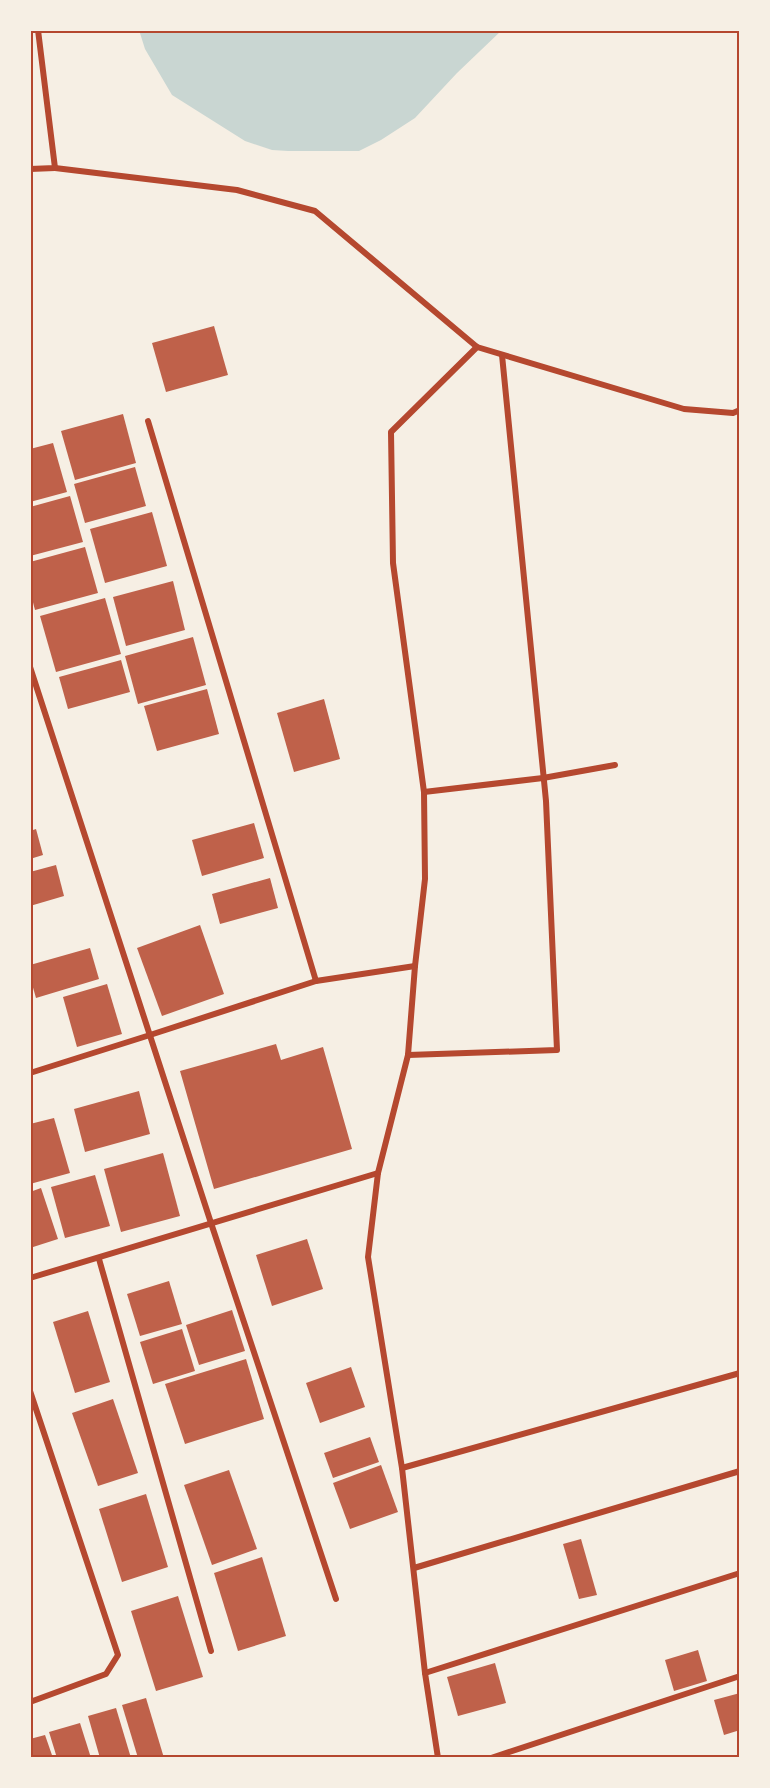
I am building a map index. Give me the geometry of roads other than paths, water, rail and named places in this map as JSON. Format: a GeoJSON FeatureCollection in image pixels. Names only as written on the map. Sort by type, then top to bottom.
{"type":"FeatureCollection","features":[{"type":"Feature","properties":{"kind":"street"},"geometry":{"type":"LineString","coordinates":[[39,30],[55,168]]}},
{"type":"Feature","properties":{"kind":"street"},"geometry":{"type":"LineString","coordinates":[[30,169],[55,168],[237,190],[315,211],[477,347],[684,409],[733,413],[740,410]]}},
{"type":"Feature","properties":{"kind":"street"},"geometry":{"type":"LineString","coordinates":[[438,1758],[425,1673],[402,1468],[368,1257],[378,1173],[408,1055],[425,879],[424,792],[393,563],[391,432],[477,347]]}},
{"type":"Feature","properties":{"kind":"street"},"geometry":{"type":"LineString","coordinates":[[408,1055],[557,1050],[543,778],[502,355]]}},
{"type":"Feature","properties":{"kind":"street"},"geometry":{"type":"LineString","coordinates":[[148,421],[316,981]]}},
{"type":"Feature","properties":{"kind":"street"},"geometry":{"type":"LineString","coordinates":[[30,667],[336,1599]]}},
{"type":"Feature","properties":{"kind":"street"},"geometry":{"type":"LineString","coordinates":[[424,792],[543,778],[615,765]]}},
{"type":"Feature","properties":{"kind":"street"},"geometry":{"type":"LineString","coordinates":[[30,1073],[316,981],[415,966]]}},
{"type":"Feature","properties":{"kind":"street"},"geometry":{"type":"LineString","coordinates":[[30,1278],[378,1173]]}},
{"type":"Feature","properties":{"kind":"street"},"geometry":{"type":"LineString","coordinates":[[99,1258],[211,1651]]}},
{"type":"Feature","properties":{"kind":"street"},"geometry":{"type":"LineString","coordinates":[[402,1468],[740,1373]]}},
{"type":"Feature","properties":{"kind":"street"},"geometry":{"type":"LineString","coordinates":[[30,1391],[118,1655],[106,1674],[30,1702]]}},
{"type":"Feature","properties":{"kind":"street"},"geometry":{"type":"LineString","coordinates":[[414,1568],[740,1471]]}},
{"type":"Feature","properties":{"kind":"street"},"geometry":{"type":"LineString","coordinates":[[425,1673],[740,1573]]}},
{"type":"Feature","properties":{"kind":"street"},"geometry":{"type":"LineString","coordinates":[[490,1758],[740,1676]]}}]}
